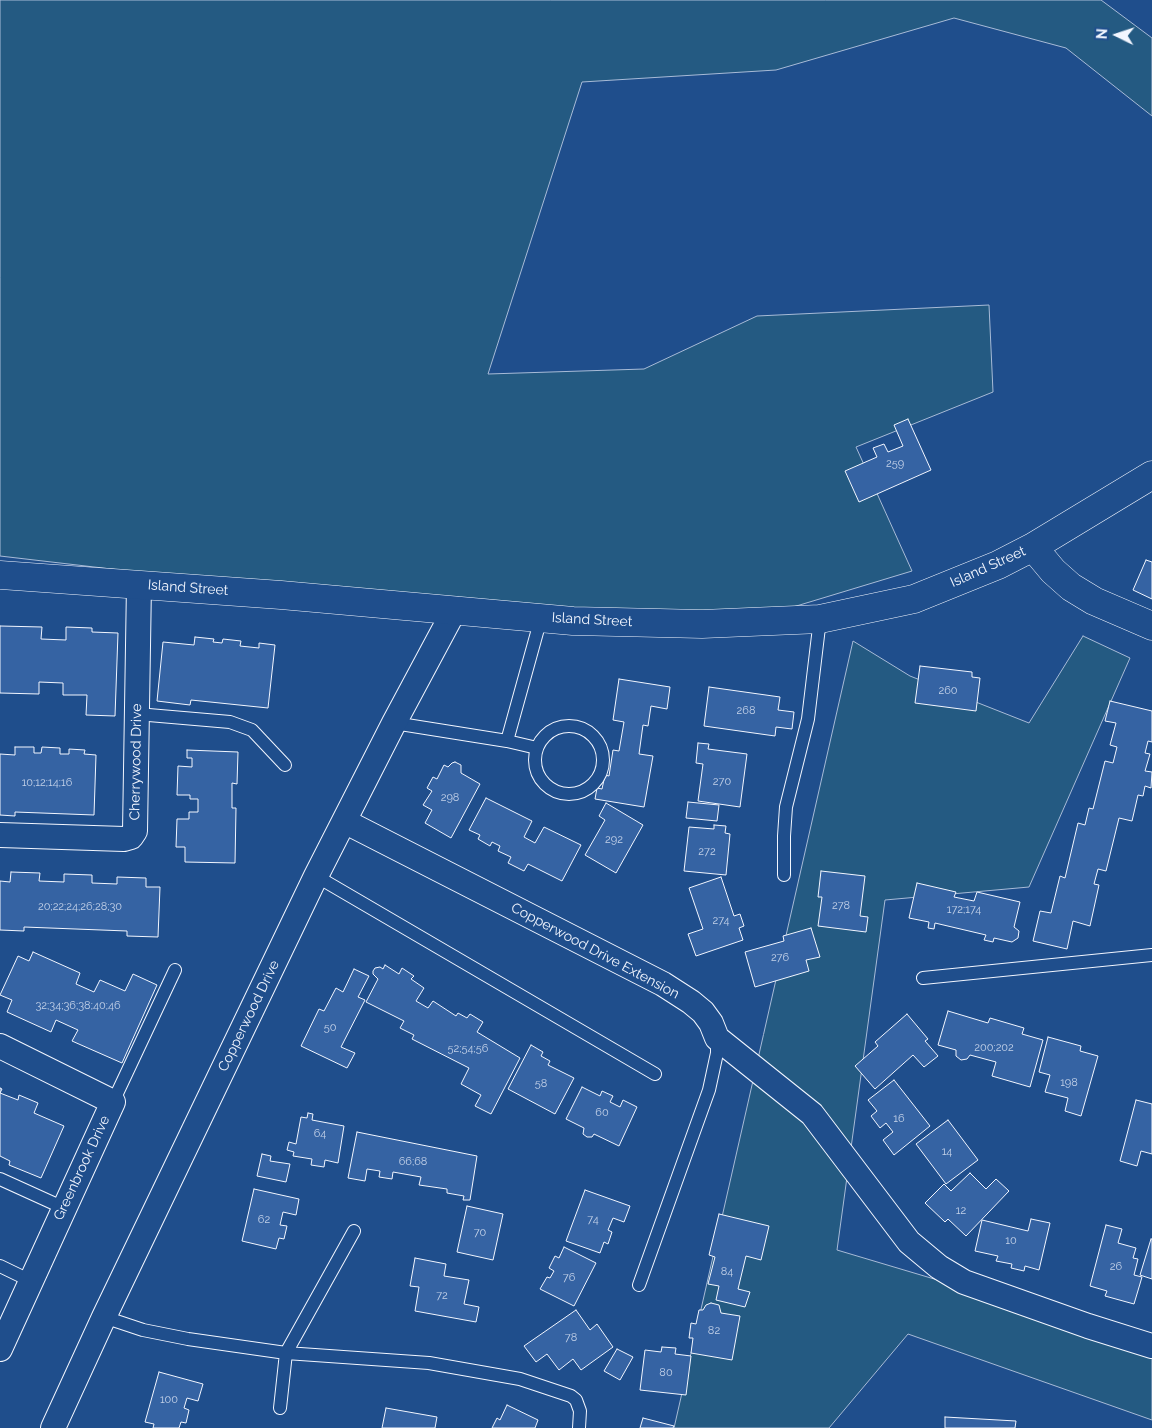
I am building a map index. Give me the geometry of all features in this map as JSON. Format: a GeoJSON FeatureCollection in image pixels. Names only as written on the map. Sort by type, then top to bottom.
{"type":"FeatureCollection","features":[{"type":"Feature","properties":{"kind":"street","name":"Island Street"},"geometry":{"type":"LineString","coordinates":[[0,574],[573,621],[702,624],[820,619],[914,599],[998,565],[1033,547],[1152,475]]}},
{"type":"Feature","properties":{"kind":"street"},"geometry":{"type":"LineString","coordinates":[[1033,547],[1071,587],[1094,601],[1152,626]]}},
{"type":"Feature","properties":{"kind":"street","name":"Cherrywood Drive"},"geometry":{"type":"LineString","coordinates":[[0,835],[124,839],[131,837],[135,830],[139,584]]}},
{"type":"Feature","properties":{"kind":"street","name":"Copperwood Drive"},"geometry":{"type":"LineString","coordinates":[[53,1428],[104,1317],[316,876],[394,723],[455,610]]}},
{"type":"Feature","properties":{"kind":"street","name":"Copperwood Drive Extension"},"geometry":{"type":"LineString","coordinates":[[344,820],[663,984],[703,1012],[711,1023],[717,1038],[812,1114],[909,1242],[939,1267],[964,1282],[1088,1326],[1152,1346]]}},
{"type":"Feature","properties":{"kind":"street","name":"Greenbrook Drive"},"geometry":{"type":"LineString","coordinates":[[0,1046],[113,1102],[0,1349]]}},
{"type":"Feature","properties":{"kind":"lane"},"geometry":{"type":"LineString","coordinates":[[507,741],[542,618]]}},
{"type":"Feature","properties":{"kind":"lane"},"geometry":{"type":"LineString","coordinates":[[784,875],[784,821],[808,719],[820,619]]}},
{"type":"Feature","properties":{"kind":"lane"},"geometry":{"type":"LineString","coordinates":[[137,714],[230,722],[252,730],[285,765]]}},
{"type":"Feature","properties":{"kind":"lane"},"geometry":{"type":"LineString","coordinates":[[394,723],[507,741],[537,748]]}},
{"type":"Feature","properties":{"kind":"lane"},"geometry":{"type":"LineString","coordinates":[[563,726],[575,726],[586,730],[595,738],[601,748],[603,760],[601,772],[595,782],[578,794],[567,795],[557,792],[547,787],[540,779],[534,759],[537,748],[542,738],[552,730],[563,726]]}},
{"type":"Feature","properties":{"kind":"lane"},"geometry":{"type":"LineString","coordinates":[[316,876],[655,1074]]}},
{"type":"Feature","properties":{"kind":"lane"},"geometry":{"type":"LineString","coordinates":[[923,978],[1152,955]]}},
{"type":"Feature","properties":{"kind":"lane"},"geometry":{"type":"LineString","coordinates":[[113,1102],[175,970]]}},
{"type":"Feature","properties":{"kind":"lane"},"geometry":{"type":"LineString","coordinates":[[639,1285],[709,1090],[717,1053],[717,1038]]}},
{"type":"Feature","properties":{"kind":"lane"},"geometry":{"type":"LineString","coordinates":[[0,1178],[64,1208]]}},
{"type":"Feature","properties":{"kind":"lane"},"geometry":{"type":"LineString","coordinates":[[280,1408],[286,1353],[354,1231]]}},
{"type":"Feature","properties":{"kind":"lane"},"geometry":{"type":"LineString","coordinates":[[0,1266],[31,1281]]}},
{"type":"Feature","properties":{"kind":"lane"},"geometry":{"type":"LineString","coordinates":[[104,1317],[143,1330],[188,1339],[286,1353],[429,1363],[520,1379],[571,1396],[576,1400],[580,1411],[579,1428]]}},
{"type":"Feature","properties":{"kind":"shaded area"},"geometry":{"type":"Polygon","coordinates":[[[0,0],[1101,0],[1152,38],[1152,116],[1066,48],[954,18],[776,70],[582,82],[488,374],[644,369],[757,316],[989,305],[993,392],[856,447],[912,571],[694,637],[0,556],[0,0]]]}},
{"type":"Feature","properties":{"kind":"shaded area"},"geometry":{"type":"Polygon","coordinates":[[[1083,636],[1130,658],[1029,887],[885,900],[837,1250],[1152,1344],[1152,1420],[908,1334],[829,1428],[674,1428],[853,641],[910,676],[1029,723],[1083,636]]]}},
{"type":"Feature","properties":{"kind":"building"},"geometry":{"type":"Polygon","coordinates":[[[908,419],[931,470],[859,502],[845,471],[877,457],[873,448],[884,444],[888,452],[903,446],[894,425],[908,419]]]}},
{"type":"Feature","properties":{"kind":"building"},"geometry":{"type":"Polygon","coordinates":[[[1146,560],[1152,562],[1152,599],[1133,590],[1146,560]]]}},
{"type":"Feature","properties":{"kind":"building"},"geometry":{"type":"Polygon","coordinates":[[[0,626],[42,627],[41,639],[66,640],[66,627],[92,628],[92,632],[118,633],[115,716],[86,715],[87,695],[63,695],[63,683],[39,682],[39,694],[0,693],[0,626]]]}},
{"type":"Feature","properties":{"kind":"building"},"geometry":{"type":"Polygon","coordinates":[[[195,637],[214,639],[213,642],[222,643],[223,639],[241,641],[240,646],[259,648],[259,643],[275,645],[268,708],[191,700],[190,705],[157,701],[163,642],[194,645],[195,637]]]}},
{"type":"Feature","properties":{"kind":"building"},"geometry":{"type":"Polygon","coordinates":[[[920,666],[972,672],[972,677],[980,678],[976,711],[915,703],[920,666]]]}},
{"type":"Feature","properties":{"kind":"building"},"geometry":{"type":"Polygon","coordinates":[[[619,679],[670,687],[667,709],[651,706],[648,726],[643,725],[639,754],[653,756],[644,807],[595,799],[597,788],[602,789],[605,775],[609,776],[613,750],[619,751],[624,722],[613,720],[619,679]]]}},
{"type":"Feature","properties":{"kind":"building"},"geometry":{"type":"Polygon","coordinates":[[[709,687],[780,697],[778,710],[794,712],[792,729],[776,727],[775,736],[704,726],[709,687]]]}},
{"type":"Feature","properties":{"kind":"building"},"geometry":{"type":"Polygon","coordinates":[[[1110,701],[1152,711],[1152,742],[1148,741],[1145,753],[1150,754],[1145,771],[1152,772],[1151,788],[1145,786],[1143,796],[1138,795],[1132,821],[1119,818],[1106,871],[1098,869],[1094,884],[1099,885],[1090,926],[1073,921],[1067,949],[1033,941],[1040,911],[1051,913],[1060,876],[1065,878],[1078,823],[1085,825],[1089,808],[1093,809],[1105,761],[1113,763],[1117,747],[1110,745],[1116,723],[1105,721],[1110,701]]]}},
{"type":"Feature","properties":{"kind":"building"},"geometry":{"type":"Polygon","coordinates":[[[698,743],[709,744],[708,749],[747,754],[740,807],[698,801],[703,764],[696,763],[698,743]]]}},
{"type":"Feature","properties":{"kind":"building"},"geometry":{"type":"Polygon","coordinates":[[[15,747],[34,747],[34,753],[41,753],[42,747],[60,748],[60,754],[69,754],[69,749],[85,750],[84,754],[96,755],[94,815],[15,812],[15,816],[0,815],[0,754],[15,755],[15,747]]]}},
{"type":"Feature","properties":{"kind":"building"},"geometry":{"type":"Polygon","coordinates":[[[187,750],[238,752],[237,784],[232,783],[232,808],[236,808],[235,863],[185,862],[185,847],[176,847],[177,819],[189,819],[189,812],[198,812],[198,799],[190,799],[190,795],[177,795],[178,766],[192,767],[192,758],[187,758],[187,750]]]}},
{"type":"Feature","properties":{"kind":"building"},"geometry":{"type":"Polygon","coordinates":[[[455,762],[461,765],[461,773],[480,784],[451,838],[425,823],[432,810],[423,805],[432,791],[427,788],[433,777],[437,779],[444,765],[448,767],[455,762]]]}},
{"type":"Feature","properties":{"kind":"building"},"geometry":{"type":"Polygon","coordinates":[[[486,798],[532,821],[524,837],[535,843],[544,827],[581,845],[562,881],[528,864],[524,871],[508,863],[511,857],[498,851],[500,846],[492,842],[490,846],[478,839],[480,835],[469,830],[486,798]]]}},
{"type":"Feature","properties":{"kind":"building"},"geometry":{"type":"Polygon","coordinates":[[[688,802],[719,805],[717,821],[686,818],[688,802]]]}},
{"type":"Feature","properties":{"kind":"building"},"geometry":{"type":"Polygon","coordinates":[[[606,803],[643,825],[616,873],[585,855],[605,820],[599,816],[606,803]]]}},
{"type":"Feature","properties":{"kind":"building"},"geometry":{"type":"Polygon","coordinates":[[[714,825],[726,826],[725,833],[730,834],[726,875],[684,871],[689,827],[714,829],[714,825]]]}},
{"type":"Feature","properties":{"kind":"building"},"geometry":{"type":"Polygon","coordinates":[[[821,871],[865,876],[860,916],[868,917],[866,932],[818,926],[822,897],[818,897],[821,871]]]}},
{"type":"Feature","properties":{"kind":"building"},"geometry":{"type":"Polygon","coordinates":[[[11,872],[40,873],[39,881],[64,882],[64,874],[92,875],[92,883],[117,884],[117,877],[146,878],[146,887],[160,887],[158,937],[127,936],[127,931],[24,927],[24,931],[0,930],[0,881],[10,882],[11,872]]]}},
{"type":"Feature","properties":{"kind":"building"},"geometry":{"type":"Polygon","coordinates":[[[721,877],[734,916],[740,914],[744,926],[739,928],[743,940],[696,956],[688,934],[703,929],[689,888],[721,877]]]}},
{"type":"Feature","properties":{"kind":"building"},"geometry":{"type":"Polygon","coordinates":[[[917,883],[956,892],[954,897],[974,901],[977,892],[1020,902],[1014,927],[1019,931],[1018,938],[1012,942],[994,938],[993,942],[984,940],[986,935],[935,923],[934,929],[928,928],[929,922],[909,918],[917,883]]]}},
{"type":"Feature","properties":{"kind":"building"},"geometry":{"type":"Polygon","coordinates":[[[811,928],[820,957],[806,960],[809,971],[755,987],[745,952],[784,941],[783,936],[811,928]]]}},
{"type":"Feature","properties":{"kind":"building"},"geometry":{"type":"Polygon","coordinates":[[[33,952],[80,973],[76,984],[94,992],[100,980],[125,991],[133,974],[157,985],[122,1063],[72,1041],[78,1030],[56,1020],[51,1032],[7,1012],[12,1000],[0,995],[18,956],[29,961],[33,952]]]}},
{"type":"Feature","properties":{"kind":"building"},"geometry":{"type":"Polygon","coordinates":[[[385,965],[399,974],[402,968],[414,976],[411,979],[424,988],[416,1001],[428,1008],[433,1001],[456,1016],[458,1013],[467,1018],[470,1014],[483,1022],[477,1032],[520,1058],[491,1114],[475,1106],[481,1095],[461,1084],[469,1068],[412,1039],[414,1035],[400,1028],[404,1021],[366,1002],[378,979],[373,974],[373,971],[375,968],[380,967],[383,969],[385,965]]]}},
{"type":"Feature","properties":{"kind":"building"},"geometry":{"type":"Polygon","coordinates":[[[354,969],[369,976],[358,997],[365,1000],[341,1047],[355,1053],[347,1068],[301,1046],[319,1009],[324,1011],[336,988],[343,992],[354,969]]]}},
{"type":"Feature","properties":{"kind":"building"},"geometry":{"type":"Polygon","coordinates":[[[948,1011],[988,1023],[990,1018],[1024,1028],[1022,1034],[1043,1040],[1030,1087],[992,1076],[996,1062],[970,1055],[967,1059],[961,1060],[956,1056],[956,1050],[938,1045],[948,1011]]]}},
{"type":"Feature","properties":{"kind":"building"},"geometry":{"type":"Polygon","coordinates":[[[907,1014],[928,1039],[925,1041],[938,1056],[924,1067],[913,1055],[875,1089],[855,1066],[878,1046],[875,1042],[907,1014]]]}},
{"type":"Feature","properties":{"kind":"building"},"geometry":{"type":"Polygon","coordinates":[[[1048,1037],[1081,1046],[1080,1051],[1098,1056],[1081,1116],[1065,1111],[1068,1098],[1045,1092],[1050,1075],[1039,1072],[1048,1037]]]}},
{"type":"Feature","properties":{"kind":"building"},"geometry":{"type":"Polygon","coordinates":[[[531,1045],[543,1052],[541,1056],[550,1061],[548,1065],[574,1078],[555,1114],[508,1089],[531,1045]]]}},
{"type":"Feature","properties":{"kind":"building"},"geometry":{"type":"Polygon","coordinates":[[[894,1080],[930,1126],[894,1155],[883,1140],[893,1132],[886,1123],[880,1128],[871,1116],[877,1111],[868,1100],[894,1080]]]}},
{"type":"Feature","properties":{"kind":"building"},"geometry":{"type":"Polygon","coordinates":[[[582,1087],[600,1096],[602,1091],[613,1096],[610,1102],[620,1107],[623,1100],[637,1107],[619,1146],[594,1134],[592,1137],[587,1137],[583,1134],[584,1128],[566,1119],[582,1087]]]}},
{"type":"Feature","properties":{"kind":"building"},"geometry":{"type":"Polygon","coordinates":[[[0,1093],[18,1100],[19,1095],[38,1103],[34,1113],[64,1126],[41,1178],[9,1165],[10,1161],[0,1156],[0,1093]]]}},
{"type":"Feature","properties":{"kind":"building"},"geometry":{"type":"Polygon","coordinates":[[[1136,1100],[1152,1104],[1152,1154],[1141,1151],[1137,1166],[1120,1161],[1136,1100]]]}},
{"type":"Feature","properties":{"kind":"building"},"geometry":{"type":"Polygon","coordinates":[[[308,1113],[313,1114],[312,1120],[344,1126],[338,1163],[325,1160],[324,1167],[311,1165],[312,1159],[293,1156],[294,1152],[287,1150],[289,1142],[296,1144],[301,1117],[307,1118],[308,1113]]]}},
{"type":"Feature","properties":{"kind":"building"},"geometry":{"type":"Polygon","coordinates":[[[948,1120],[978,1160],[946,1184],[916,1144],[948,1120]]]}},
{"type":"Feature","properties":{"kind":"building"},"geometry":{"type":"Polygon","coordinates":[[[357,1132],[477,1156],[470,1200],[463,1200],[464,1196],[447,1193],[447,1189],[419,1185],[421,1177],[393,1172],[392,1179],[379,1177],[380,1171],[367,1169],[365,1181],[348,1178],[357,1132]]]}},
{"type":"Feature","properties":{"kind":"building"},"geometry":{"type":"Polygon","coordinates":[[[262,1154],[271,1156],[270,1161],[290,1164],[286,1182],[257,1176],[262,1154]]]}},
{"type":"Feature","properties":{"kind":"building"},"geometry":{"type":"Polygon","coordinates":[[[970,1173],[986,1189],[996,1179],[1009,1191],[966,1236],[948,1219],[945,1222],[925,1203],[944,1184],[951,1191],[970,1173]]]}},
{"type":"Feature","properties":{"kind":"building"},"geometry":{"type":"Polygon","coordinates":[[[254,1189],[299,1199],[296,1215],[283,1212],[280,1225],[287,1226],[284,1239],[279,1238],[276,1249],[242,1241],[254,1189]]]}},
{"type":"Feature","properties":{"kind":"building"},"geometry":{"type":"Polygon","coordinates":[[[585,1190],[630,1206],[624,1222],[613,1218],[608,1230],[612,1232],[608,1244],[604,1242],[600,1253],[566,1241],[585,1190]]]}},
{"type":"Feature","properties":{"kind":"building"},"geometry":{"type":"Polygon","coordinates":[[[467,1206],[503,1214],[493,1260],[457,1252],[467,1206]]]}},
{"type":"Feature","properties":{"kind":"building"},"geometry":{"type":"Polygon","coordinates":[[[719,1214],[769,1226],[761,1260],[746,1256],[738,1289],[750,1292],[745,1307],[716,1300],[719,1286],[708,1284],[715,1257],[709,1255],[719,1214]]]}},
{"type":"Feature","properties":{"kind":"building"},"geometry":{"type":"Polygon","coordinates":[[[1031,1219],[1050,1223],[1039,1270],[1025,1266],[1024,1271],[1011,1268],[1012,1264],[996,1261],[998,1256],[975,1251],[982,1220],[1028,1231],[1031,1219]]]}},
{"type":"Feature","properties":{"kind":"building"},"geometry":{"type":"Polygon","coordinates":[[[1106,1225],[1122,1229],[1118,1243],[1136,1248],[1133,1258],[1138,1259],[1134,1275],[1142,1277],[1134,1304],[1105,1296],[1107,1291],[1090,1286],[1106,1225]]]}},
{"type":"Feature","properties":{"kind":"building"},"geometry":{"type":"Polygon","coordinates":[[[1152,1239],[1152,1279],[1140,1275],[1152,1239]]]}},
{"type":"Feature","properties":{"kind":"building"},"geometry":{"type":"Polygon","coordinates":[[[564,1247],[596,1263],[574,1306],[540,1289],[547,1277],[550,1278],[554,1271],[549,1268],[555,1256],[559,1258],[564,1247]]]}},
{"type":"Feature","properties":{"kind":"building"},"geometry":{"type":"Polygon","coordinates":[[[415,1258],[446,1264],[444,1276],[469,1280],[464,1304],[479,1307],[476,1322],[415,1311],[419,1287],[410,1286],[415,1258]]]}},
{"type":"Feature","properties":{"kind":"building"},"geometry":{"type":"Polygon","coordinates":[[[711,1303],[719,1305],[721,1313],[740,1316],[732,1360],[691,1353],[693,1338],[689,1338],[691,1323],[696,1324],[699,1310],[703,1310],[706,1305],[711,1303]]]}},
{"type":"Feature","properties":{"kind":"building"},"geometry":{"type":"Polygon","coordinates":[[[576,1310],[590,1330],[597,1324],[613,1347],[581,1370],[573,1359],[559,1370],[547,1354],[536,1362],[524,1346],[576,1310]]]}},
{"type":"Feature","properties":{"kind":"building"},"geometry":{"type":"Polygon","coordinates":[[[662,1347],[676,1348],[675,1354],[691,1356],[686,1395],[640,1390],[645,1350],[661,1352],[662,1347]]]}},
{"type":"Feature","properties":{"kind":"building"},"geometry":{"type":"Polygon","coordinates":[[[617,1349],[633,1357],[620,1380],[604,1371],[617,1349]]]}},
{"type":"Feature","properties":{"kind":"building"},"geometry":{"type":"Polygon","coordinates":[[[159,1372],[203,1384],[198,1401],[187,1398],[184,1408],[189,1410],[186,1423],[181,1422],[179,1428],[153,1428],[154,1424],[145,1422],[159,1372]]]}},
{"type":"Feature","properties":{"kind":"building"},"geometry":{"type":"Polygon","coordinates":[[[507,1405],[538,1420],[535,1428],[492,1428],[497,1418],[500,1420],[507,1405]]]}},
{"type":"Feature","properties":{"kind":"building"},"geometry":{"type":"Polygon","coordinates":[[[386,1408],[437,1417],[435,1428],[382,1428],[386,1408]]]}},
{"type":"Feature","properties":{"kind":"building"},"geometry":{"type":"Polygon","coordinates":[[[945,1417],[1016,1421],[1015,1428],[945,1428],[945,1417]]]}},
{"type":"Feature","properties":{"kind":"building"},"geometry":{"type":"Polygon","coordinates":[[[643,1418],[674,1426],[673,1428],[640,1428],[643,1418]]]}}]}
